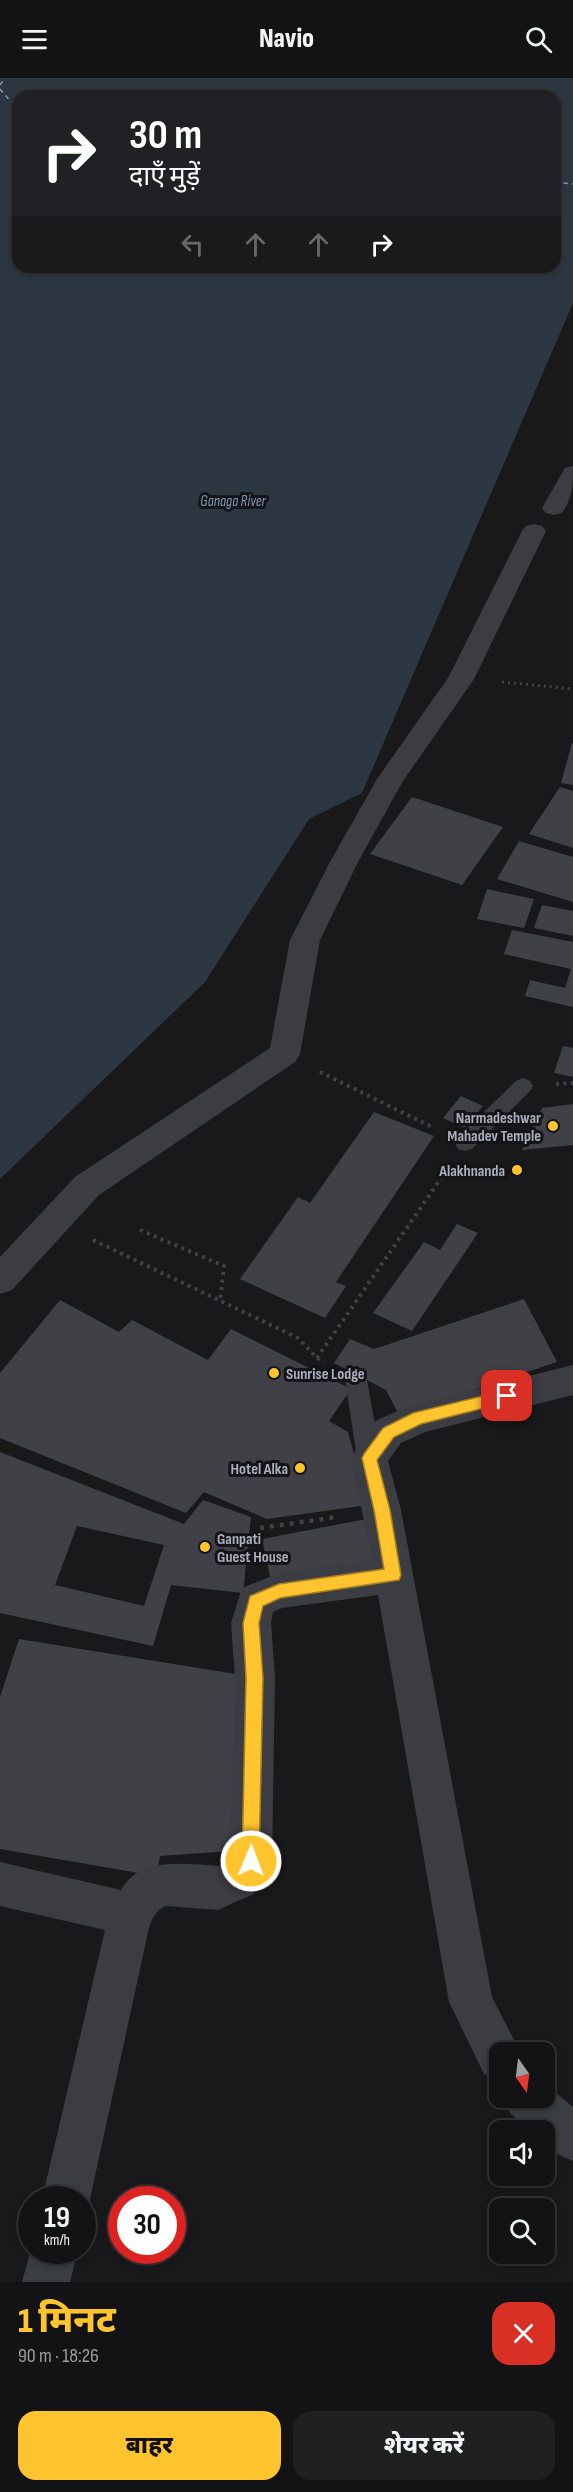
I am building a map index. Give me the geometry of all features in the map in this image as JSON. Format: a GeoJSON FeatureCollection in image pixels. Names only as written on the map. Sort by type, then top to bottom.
{"type":"FeatureCollection","features":[{"type":"Feature","properties":{"kind":"street"},"geometry":{"type":"LineString","coordinates":[[0,1280],[87,1186],[284,1054],[305,940],[344,862],[391,779],[461,679],[534,531],[533,533],[553,509],[573,473]]}},
{"type":"Feature","properties":{"kind":"street"},"geometry":{"type":"LineString","coordinates":[[492,2042],[471,2002],[382,1510],[369,1458],[388,1432],[419,1418],[573,1380]]}},
{"type":"Feature","properties":{"kind":"street"},"geometry":{"type":"LineString","coordinates":[[69,2186],[131,1914],[143,1893],[166,1884],[218,1888],[239,1879],[251,1861],[255,1678],[251,1623],[256,1601],[279,1591],[393,1575]]}},
{"type":"Feature","properties":{"kind":"street"},"geometry":{"type":"LineString","coordinates":[[0,1884],[131,1914]]}},
{"type":"Feature","properties":{"kind":"street"},"geometry":{"type":"LineString","coordinates":[[539,2108],[573,2138]]}},
{"type":"Feature","properties":{"kind":"street"},"geometry":{"type":"LineString","coordinates":[[46,2282],[50,2264]]}},
{"type":"Feature","properties":{"kind":"lane"},"geometry":{"type":"LineString","coordinates":[[465,1143],[523,1086]]}},
{"type":"Feature","properties":{"kind":"lane"},"geometry":{"type":"LineString","coordinates":[[356,1380],[369,1458]]}},
{"type":"Feature","properties":{"kind":"path"},"geometry":{"type":"LineString","coordinates":[[461,679],[573,688]]}},
{"type":"Feature","properties":{"kind":"path"},"geometry":{"type":"LineString","coordinates":[[284,1054],[465,1143],[317,1358]]}},
{"type":"Feature","properties":{"kind":"path"},"geometry":{"type":"LineString","coordinates":[[54,1221],[298,1338],[317,1358],[356,1380]]}},
{"type":"Feature","properties":{"kind":"path"},"geometry":{"type":"LineString","coordinates":[[140,1230],[224,1266],[219,1301]]}},
{"type":"Feature","properties":{"kind":"path"},"geometry":{"type":"LineString","coordinates":[[260,1528],[382,1510]]}},
{"type":"Feature","properties":{"kind":"water","name":"Ganaga River"},"geometry":{"type":"Polygon","coordinates":[[[0,78],[573,78],[573,303],[362,793],[309,819],[205,982],[0,1179],[0,78]]]}},
{"type":"Feature","properties":{"kind":"building"},"geometry":{"type":"Polygon","coordinates":[[[573,743],[573,785],[561,783],[573,743]]]}},
{"type":"Feature","properties":{"kind":"building"},"geometry":{"type":"Polygon","coordinates":[[[560,787],[573,791],[573,848],[529,834],[560,787]]]}},
{"type":"Feature","properties":{"kind":"building"},"geometry":{"type":"Polygon","coordinates":[[[412,797],[503,827],[462,885],[370,854],[412,797]]]}},
{"type":"Feature","properties":{"kind":"building"},"geometry":{"type":"Polygon","coordinates":[[[519,841],[573,857],[573,902],[497,879],[519,841]]]}},
{"type":"Feature","properties":{"kind":"building"},"geometry":{"type":"Polygon","coordinates":[[[487,889],[534,899],[524,928],[477,919],[487,889]]]}},
{"type":"Feature","properties":{"kind":"building"},"geometry":{"type":"Polygon","coordinates":[[[542,905],[573,911],[573,936],[534,928],[542,905]]]}},
{"type":"Feature","properties":{"kind":"building"},"geometry":{"type":"Polygon","coordinates":[[[512,930],[573,942],[573,1007],[525,996],[530,980],[565,988],[571,969],[504,954],[512,930]]]}},
{"type":"Feature","properties":{"kind":"building"},"geometry":{"type":"Polygon","coordinates":[[[563,1046],[573,1048],[573,1077],[554,1073],[563,1046]]]}},
{"type":"Feature","properties":{"kind":"building"},"geometry":{"type":"Polygon","coordinates":[[[461,1096],[483,1106],[465,1128],[443,1118],[461,1096]]]}},
{"type":"Feature","properties":{"kind":"building","name":"Narmadeshwar Mahadev Temple"},"geometry":{"type":"Polygon","coordinates":[[[573,1104],[573,1145],[522,1150],[542,1108],[573,1104]]]}},
{"type":"Feature","properties":{"kind":"building"},"geometry":{"type":"Polygon","coordinates":[[[374,1112],[434,1136],[336,1282],[346,1286],[325,1318],[240,1279],[298,1197],[310,1203],[374,1112]]]}},
{"type":"Feature","properties":{"kind":"building"},"geometry":{"type":"Polygon","coordinates":[[[457,1224],[478,1233],[412,1331],[373,1313],[424,1242],[440,1250],[457,1224]]]}},
{"type":"Feature","properties":{"kind":"building"},"geometry":{"type":"Polygon","coordinates":[[[524,1299],[557,1362],[399,1415],[386,1390],[334,1363],[350,1339],[374,1349],[524,1299]]]}},
{"type":"Feature","properties":{"kind":"building"},"geometry":{"type":"Polygon","coordinates":[[[60,1300],[119,1332],[132,1320],[208,1360],[231,1329],[351,1389],[329,1421],[348,1432],[368,1505],[267,1519],[204,1492],[186,1513],[0,1438],[0,1373],[60,1300]]]}},
{"type":"Feature","properties":{"kind":"building"},"geometry":{"type":"Polygon","coordinates":[[[0,1452],[184,1524],[203,1500],[251,1517],[243,1593],[171,1585],[153,1646],[0,1613],[0,1452]],[[77,1526],[55,1585],[144,1606],[164,1545],[77,1526]]]}},
{"type":"Feature","properties":{"kind":"building"},"geometry":{"type":"Polygon","coordinates":[[[372,1518],[384,1562],[272,1585],[262,1539],[372,1518]]]}},
{"type":"Feature","properties":{"kind":"building"},"geometry":{"type":"Polygon","coordinates":[[[19,1639],[248,1676],[246,1850],[160,1856],[156,1876],[0,1849],[0,1697],[19,1639]]]}},
{"type":"Feature","properties":{"kind":"ferry route"},"geometry":{"type":"LineString","coordinates":[[0,85],[5,78]]}},
{"type":"Feature","properties":{"kind":"ferry route"},"geometry":{"type":"LineString","coordinates":[[0,89],[12,103]]}},
{"type":"Feature","properties":{"kind":"ferry route"},"geometry":{"type":"LineString","coordinates":[[561,183],[573,184]]}},
{"type":"Feature","properties":{"kind":"place","name":"Narmadeshwar Mahadev Temple"},"geometry":{"type":"Point","coordinates":[553,1126]}},
{"type":"Feature","properties":{"kind":"place","name":"Alakhnanda"},"geometry":{"type":"Point","coordinates":[517,1170]}},
{"type":"Feature","properties":{"kind":"place","name":"Sunrise Lodge"},"geometry":{"type":"Point","coordinates":[274,1373]}},
{"type":"Feature","properties":{"kind":"place","name":"Hotel Alka"},"geometry":{"type":"Point","coordinates":[300,1468]}},
{"type":"Feature","properties":{"kind":"place","name":"Ganpati Guest House"},"geometry":{"type":"Point","coordinates":[205,1547]}},
{"type":"Feature","properties":{"kind":"route"},"geometry":{"type":"LineString","coordinates":[[251,1861],[255,1678],[251,1623],[256,1601],[279,1591],[393,1575],[382,1510],[369,1458],[388,1432],[419,1418],[507,1396]]}}]}
